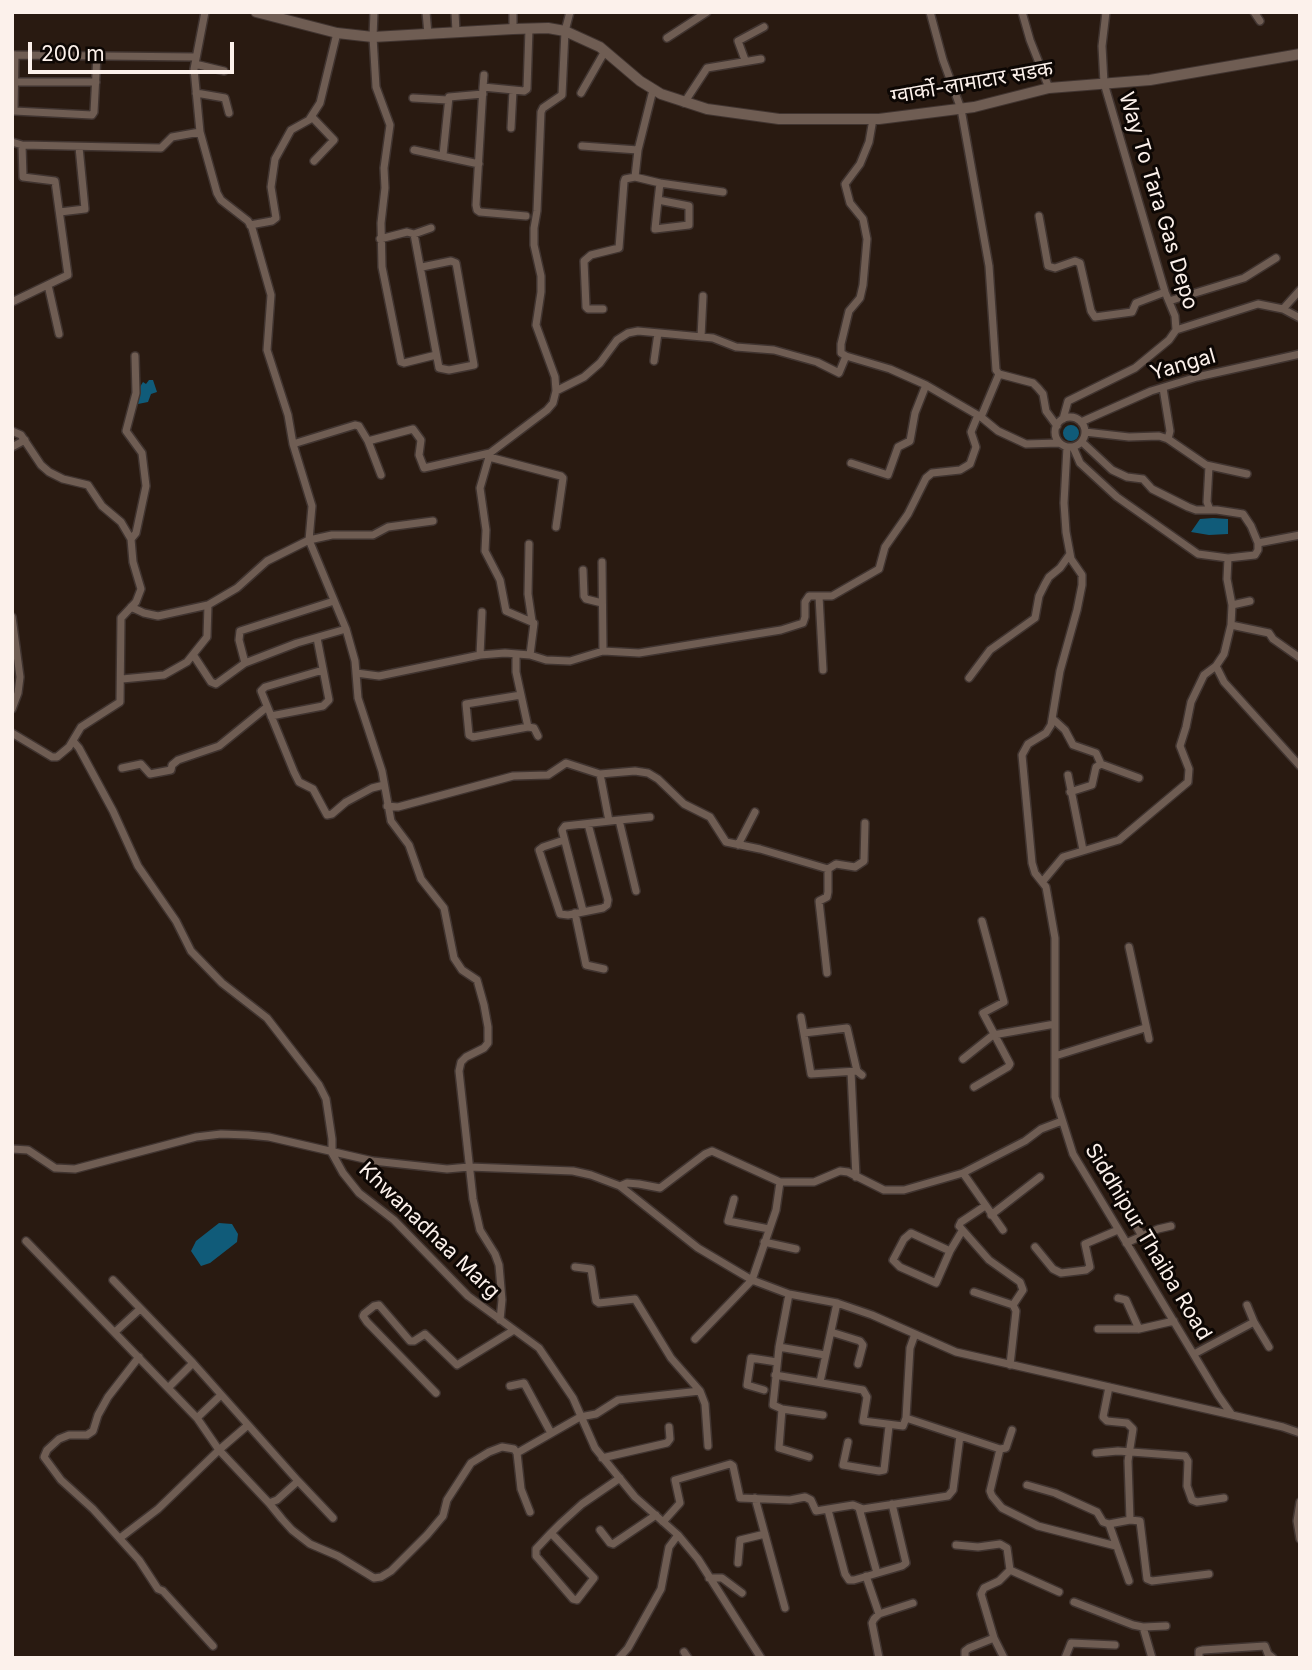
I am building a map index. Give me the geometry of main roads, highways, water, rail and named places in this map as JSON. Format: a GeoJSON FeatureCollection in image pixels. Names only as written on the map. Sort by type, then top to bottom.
{"type":"FeatureCollection","features":[{"type":"Feature","properties":{"kind":"main road","name":"ग्वार्को-लामाटार सडक"},"geometry":{"type":"LineString","coordinates":[[256,12],[337,33],[373,37],[513,29],[548,28],[565,31],[590,41],[605,51],[653,90],[684,103],[752,117],[815,120],[873,119],[961,108],[1049,88],[1150,80],[1300,54]]}},
{"type":"Feature","properties":{"kind":"water"},"geometry":{"type":"Polygon","coordinates":[[[153,380],[157,392],[151,394],[148,402],[138,404],[138,390],[143,382],[146,384],[153,380]]]}},
{"type":"Feature","properties":{"kind":"water"},"geometry":{"type":"Polygon","coordinates":[[[1068,425],[1074,425],[1079,433],[1077,439],[1068,441],[1063,436],[1063,430],[1068,425]]]}},
{"type":"Feature","properties":{"kind":"water"},"geometry":{"type":"Polygon","coordinates":[[[1200,519],[1228,519],[1228,534],[1191,532],[1200,519]]]}},
{"type":"Feature","properties":{"kind":"water"},"geometry":{"type":"Polygon","coordinates":[[[219,1223],[232,1224],[238,1234],[237,1242],[210,1263],[201,1266],[191,1251],[196,1241],[219,1223]]]}}]}
